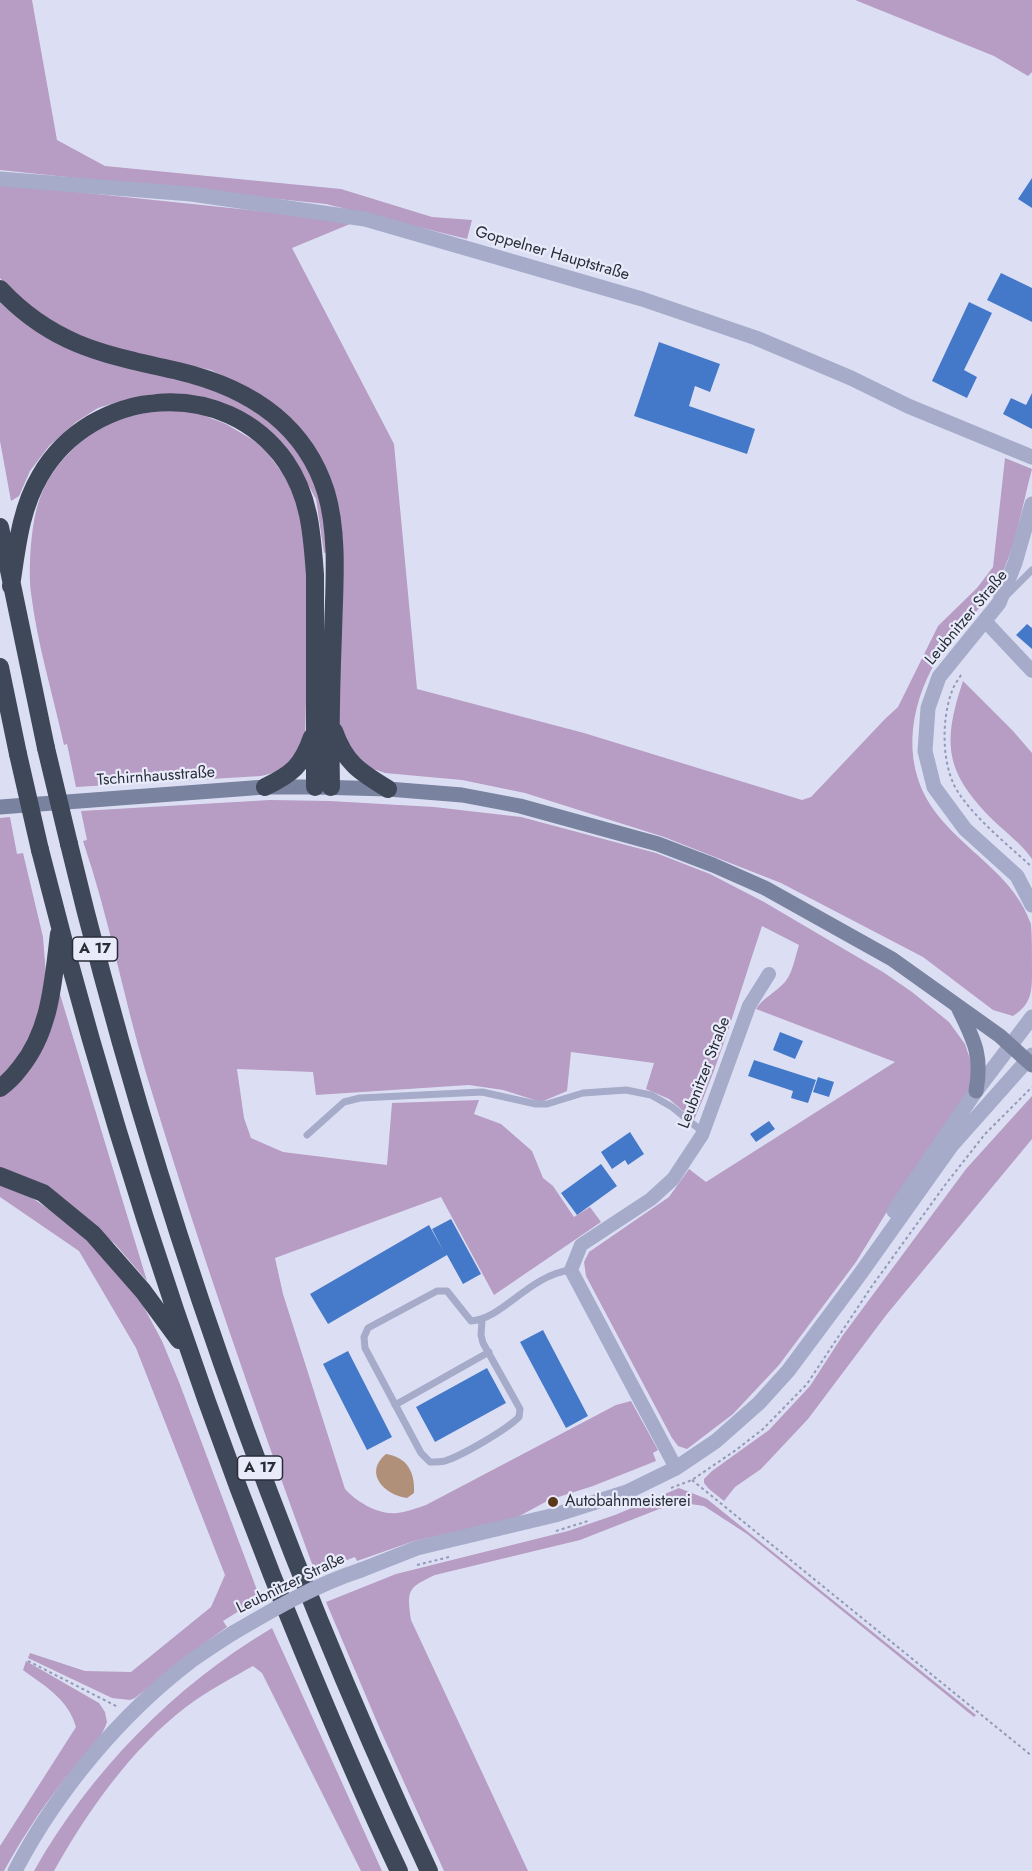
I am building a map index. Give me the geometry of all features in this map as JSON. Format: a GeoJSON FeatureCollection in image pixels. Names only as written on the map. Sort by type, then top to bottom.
{"type":"FeatureCollection","features":[{"type":"Feature","properties":{"kind":"highway"},"geometry":{"type":"LineString","coordinates":[[0,289],[11,301],[52,333],[100,354],[218,382],[259,403],[276,416],[299,440],[314,464],[326,493],[335,561],[322,725],[306,756],[287,777],[265,787]]}},
{"type":"Feature","properties":{"kind":"highway"},"geometry":{"type":"LineString","coordinates":[[11,586],[22,519],[31,495],[41,475],[57,453],[79,431],[100,418],[125,408],[181,402],[230,415],[258,433],[286,463],[305,498],[313,542],[323,787]]}},
{"type":"Feature","properties":{"kind":"highway","name":"A 17"},"geometry":{"type":"LineString","coordinates":[[0,527],[46,748],[94,946],[163,1189],[210,1330],[313,1607],[373,1749],[429,1871]]}},
{"type":"Feature","properties":{"kind":"highway","name":"A 17"},"geometry":{"type":"LineString","coordinates":[[0,667],[40,850],[135,1190],[190,1354],[248,1514],[310,1670],[399,1871]]}},
{"type":"Feature","properties":{"kind":"highway"},"geometry":{"type":"LineString","coordinates":[[322,725],[347,759],[360,772],[388,789]]}},
{"type":"Feature","properties":{"kind":"highway"},"geometry":{"type":"LineString","coordinates":[[0,1088],[8,1083],[32,1054],[45,1022],[60,926]]}},
{"type":"Feature","properties":{"kind":"highway"},"geometry":{"type":"LineString","coordinates":[[0,1176],[43,1193],[93,1234],[143,1291],[190,1354]]}},
{"type":"Feature","properties":{"kind":"main road","name":"Tschirnhausstraße"},"geometry":{"type":"LineString","coordinates":[[0,807],[265,787],[388,789],[462,795],[520,806],[658,844],[765,888],[892,959],[1031,1060]]}},
{"type":"Feature","properties":{"kind":"main road"},"geometry":{"type":"LineString","coordinates":[[958,1006],[977,1049],[980,1072],[976,1091]]}},
{"type":"Feature","properties":{"kind":"street","name":"Goppelner Hauptstraße"},"geometry":{"type":"LineString","coordinates":[[0,178],[191,194],[365,219],[642,299],[756,338],[851,378],[908,406],[1032,457]]}},
{"type":"Feature","properties":{"kind":"street"},"geometry":{"type":"LineString","coordinates":[[999,603],[1015,563],[1032,504]]}},
{"type":"Feature","properties":{"kind":"street","name":"Leubnitzer Straße"},"geometry":{"type":"LineString","coordinates":[[999,603],[939,677],[928,708],[925,751],[934,787],[964,829],[1017,876],[1032,905]]}},
{"type":"Feature","properties":{"kind":"street"},"geometry":{"type":"LineString","coordinates":[[985,621],[1032,671]]}},
{"type":"Feature","properties":{"kind":"street","name":"Leubnitzer Straße"},"geometry":{"type":"LineString","coordinates":[[571,1270],[581,1245],[651,1199],[673,1179],[704,1132],[749,1006],[769,974]]}},
{"type":"Feature","properties":{"kind":"street"},"geometry":{"type":"LineString","coordinates":[[858,1277],[886,1223],[976,1091],[1032,1017]]}},
{"type":"Feature","properties":{"kind":"street"},"geometry":{"type":"LineString","coordinates":[[858,1277],[952,1144],[1031,1060]]}},
{"type":"Feature","properties":{"kind":"street"},"geometry":{"type":"LineString","coordinates":[[571,1270],[676,1468]]}},
{"type":"Feature","properties":{"kind":"street","name":"Leubnitzer Straße"},"geometry":{"type":"LineString","coordinates":[[15,1871],[67,1788],[131,1714],[191,1662],[233,1633],[300,1595],[339,1577],[417,1548],[578,1509],[627,1492],[676,1468],[716,1441],[759,1403],[788,1371],[858,1277]]}},
{"type":"Feature","properties":{"kind":"lane","name":"Leubnitzer Straße"},"geometry":{"type":"LineString","coordinates":[[999,603],[1032,570]]}},
{"type":"Feature","properties":{"kind":"lane"},"geometry":{"type":"LineString","coordinates":[[307,1135],[344,1102],[360,1098],[482,1092],[536,1104],[548,1104],[583,1093],[626,1090],[651,1095],[672,1107],[704,1132]]}},
{"type":"Feature","properties":{"kind":"lane"},"geometry":{"type":"LineString","coordinates":[[482,1320],[481,1335],[520,1409],[519,1417],[511,1425],[443,1462],[430,1462],[422,1453],[365,1348],[364,1336],[368,1328],[437,1292],[447,1291],[471,1321],[482,1320],[532,1285],[557,1272],[571,1270]]}},
{"type":"Feature","properties":{"kind":"lane"},"geometry":{"type":"LineString","coordinates":[[395,1405],[489,1352]]}},
{"type":"Feature","properties":{"kind":"path"},"geometry":{"type":"LineString","coordinates":[[962,672],[952,691],[946,718],[944,748],[958,793],[982,821],[1032,867]]}},
{"type":"Feature","properties":{"kind":"path"},"geometry":{"type":"LineString","coordinates":[[669,1489],[692,1480],[736,1450],[763,1429],[807,1384],[872,1286],[945,1185],[986,1134],[1032,1087]]}},
{"type":"Feature","properties":{"kind":"path"},"geometry":{"type":"LineString","coordinates":[[676,1468],[1032,1756]]}},
{"type":"Feature","properties":{"kind":"path"},"geometry":{"type":"LineString","coordinates":[[555,1532],[594,1519]]}},
{"type":"Feature","properties":{"kind":"path"},"geometry":{"type":"LineString","coordinates":[[417,1565],[449,1557]]}},
{"type":"Feature","properties":{"kind":"path"},"geometry":{"type":"LineString","coordinates":[[28,1661],[131,1714]]}},
{"type":"Feature","properties":{"kind":"shaded area"},"geometry":{"type":"Polygon","coordinates":[[[0,0],[32,0],[57,140],[105,166],[341,189],[432,217],[472,220],[467,239],[326,204],[0,170],[0,0]]]}},
{"type":"Feature","properties":{"kind":"shaded area"},"geometry":{"type":"Polygon","coordinates":[[[855,0],[1032,0],[1032,72],[1028,76],[994,56],[855,0]]]}},
{"type":"Feature","properties":{"kind":"shaded area"},"geometry":{"type":"Polygon","coordinates":[[[0,184],[298,215],[350,224],[292,248],[394,444],[417,689],[584,733],[802,800],[811,797],[898,707],[938,626],[977,588],[993,567],[1005,458],[1032,469],[1014,541],[1004,569],[990,595],[960,628],[936,661],[920,698],[912,739],[913,759],[918,779],[928,801],[957,836],[1007,884],[1021,903],[1031,924],[1032,984],[1030,996],[1024,1007],[1013,1016],[993,1010],[923,957],[781,883],[664,837],[525,793],[462,780],[385,773],[365,766],[342,739],[337,716],[332,491],[242,386],[211,370],[109,348],[54,324],[14,295],[0,278],[0,184]]]}},
{"type":"Feature","properties":{"kind":"shaded area"},"geometry":{"type":"Polygon","coordinates":[[[0,300],[43,336],[209,385],[255,408],[294,442],[321,494],[327,552],[324,553],[316,499],[293,457],[280,441],[265,427],[208,400],[183,394],[153,394],[98,408],[76,422],[49,446],[30,471],[19,496],[11,501],[0,441],[0,300]]]}},
{"type":"Feature","properties":{"kind":"shaded area"},"geometry":{"type":"Polygon","coordinates":[[[158,410],[192,411],[226,424],[253,440],[266,451],[284,475],[300,507],[309,582],[305,740],[293,760],[283,768],[261,776],[76,787],[37,631],[31,593],[31,545],[34,519],[40,498],[51,476],[66,456],[85,438],[112,422],[158,410]]]}},
{"type":"Feature","properties":{"kind":"shaded area"},"geometry":{"type":"Polygon","coordinates":[[[963,681],[1032,753],[1032,859],[977,803],[957,772],[952,756],[952,723],[963,681]]]}},
{"type":"Feature","properties":{"kind":"shaded area"},"geometry":{"type":"Polygon","coordinates":[[[270,800],[434,807],[521,817],[656,853],[710,874],[764,902],[883,972],[949,1022],[965,1044],[971,1062],[972,1080],[967,1096],[899,1192],[856,1262],[779,1365],[733,1414],[687,1449],[678,1446],[672,1438],[586,1276],[584,1262],[589,1252],[669,1197],[689,1169],[706,1182],[895,1062],[756,1009],[788,978],[799,945],[762,926],[722,1048],[694,1120],[669,1099],[646,1089],[654,1063],[571,1052],[567,1091],[541,1102],[503,1090],[469,1085],[316,1095],[313,1072],[237,1069],[244,1118],[251,1138],[283,1152],[387,1165],[392,1103],[479,1100],[474,1114],[501,1124],[532,1151],[543,1178],[553,1186],[574,1217],[590,1207],[601,1222],[494,1295],[441,1197],[275,1258],[283,1294],[345,1489],[350,1494],[368,1507],[383,1512],[397,1513],[416,1509],[616,1405],[631,1401],[658,1450],[653,1453],[656,1461],[593,1486],[549,1500],[514,1519],[414,1541],[357,1561],[355,1557],[315,1572],[227,1324],[146,1073],[101,898],[83,841],[87,840],[81,811],[270,800]]]}},
{"type":"Feature","properties":{"kind":"shaded area"},"geometry":{"type":"Polygon","coordinates":[[[10,817],[17,854],[23,853],[43,937],[47,988],[29,1046],[0,1079],[0,818],[10,817]]]}},
{"type":"Feature","properties":{"kind":"shaded area"},"geometry":{"type":"Polygon","coordinates":[[[59,991],[147,1281],[115,1244],[67,1202],[0,1168],[0,1096],[43,1047],[53,1024],[59,991]]]}},
{"type":"Feature","properties":{"kind":"shaded area"},"geometry":{"type":"Polygon","coordinates":[[[1032,1096],[1032,1139],[887,1314],[808,1419],[761,1469],[735,1487],[724,1501],[709,1489],[704,1479],[769,1430],[810,1386],[843,1335],[966,1169],[1032,1096]]]}},
{"type":"Feature","properties":{"kind":"shaded area"},"geometry":{"type":"Polygon","coordinates":[[[0,1182],[23,1192],[74,1226],[139,1298],[162,1341],[179,1382],[260,1598],[223,1621],[227,1627],[130,1700],[112,1698],[28,1658],[30,1653],[85,1671],[131,1672],[211,1607],[225,1575],[136,1348],[79,1251],[0,1197],[0,1182]]]}},
{"type":"Feature","properties":{"kind":"shaded area"},"geometry":{"type":"Polygon","coordinates":[[[386,1454],[399,1458],[411,1472],[414,1493],[407,1498],[391,1493],[379,1482],[376,1468],[386,1454]]]}},
{"type":"Feature","properties":{"kind":"shaded area"},"geometry":{"type":"Polygon","coordinates":[[[679,1488],[707,1499],[976,1715],[974,1717],[747,1534],[704,1506],[677,1502],[580,1540],[435,1575],[419,1583],[411,1591],[409,1602],[411,1620],[528,1871],[444,1871],[326,1602],[396,1574],[568,1531],[615,1515],[679,1488]]]}},
{"type":"Feature","properties":{"kind":"shaded area"},"geometry":{"type":"Polygon","coordinates":[[[272,1628],[382,1871],[361,1871],[262,1673],[253,1666],[202,1696],[166,1723],[112,1782],[81,1826],[54,1871],[34,1871],[81,1799],[137,1734],[201,1677],[272,1628]]]}},
{"type":"Feature","properties":{"kind":"shaded area"},"geometry":{"type":"Polygon","coordinates":[[[26,1661],[99,1703],[105,1712],[107,1722],[94,1746],[63,1781],[24,1836],[4,1871],[0,1871],[0,1846],[76,1727],[62,1701],[23,1670],[26,1661]]]}},
{"type":"Feature","properties":{"kind":"building"},"geometry":{"type":"Polygon","coordinates":[[[1032,178],[1032,208],[1018,199],[1032,178]]]}},
{"type":"Feature","properties":{"kind":"building"},"geometry":{"type":"Polygon","coordinates":[[[1001,273],[1032,288],[1032,322],[987,300],[1001,273]]]}},
{"type":"Feature","properties":{"kind":"building"},"geometry":{"type":"Polygon","coordinates":[[[969,302],[992,313],[964,370],[977,377],[967,398],[932,381],[969,302]]]}},
{"type":"Feature","properties":{"kind":"building"},"geometry":{"type":"Polygon","coordinates":[[[659,342],[720,364],[710,392],[695,386],[689,406],[755,429],[747,454],[634,416],[659,342]]]}},
{"type":"Feature","properties":{"kind":"building"},"geometry":{"type":"Polygon","coordinates":[[[1032,393],[1032,429],[1003,414],[1011,398],[1026,405],[1032,393]]]}},
{"type":"Feature","properties":{"kind":"building"},"geometry":{"type":"Polygon","coordinates":[[[1027,624],[1032,628],[1032,649],[1016,635],[1027,624]]]}},
{"type":"Feature","properties":{"kind":"building"},"geometry":{"type":"Polygon","coordinates":[[[780,1032],[803,1041],[795,1059],[773,1050],[780,1032]]]}},
{"type":"Feature","properties":{"kind":"building"},"geometry":{"type":"Polygon","coordinates":[[[754,1060],[816,1080],[808,1103],[791,1098],[793,1091],[748,1076],[754,1060]]]}},
{"type":"Feature","properties":{"kind":"building"},"geometry":{"type":"Polygon","coordinates":[[[818,1077],[834,1082],[829,1097],[813,1092],[818,1077]]]}},
{"type":"Feature","properties":{"kind":"building"},"geometry":{"type":"Polygon","coordinates":[[[769,1121],[775,1129],[756,1142],[750,1134],[769,1121]]]}},
{"type":"Feature","properties":{"kind":"building"},"geometry":{"type":"Polygon","coordinates":[[[630,1132],[644,1154],[628,1165],[625,1160],[612,1169],[601,1152],[630,1132]]]}},
{"type":"Feature","properties":{"kind":"building"},"geometry":{"type":"Polygon","coordinates":[[[601,1164],[617,1186],[577,1215],[561,1193],[601,1164]]]}},
{"type":"Feature","properties":{"kind":"building"},"geometry":{"type":"Polygon","coordinates":[[[451,1219],[481,1274],[463,1284],[447,1255],[328,1324],[310,1294],[429,1225],[444,1252],[432,1229],[451,1219]]]}},
{"type":"Feature","properties":{"kind":"building"},"geometry":{"type":"Polygon","coordinates":[[[543,1330],[588,1416],[566,1428],[520,1342],[543,1330]]]}},
{"type":"Feature","properties":{"kind":"building"},"geometry":{"type":"Polygon","coordinates":[[[348,1351],[392,1437],[367,1450],[323,1364],[348,1351]]]}},
{"type":"Feature","properties":{"kind":"building"},"geometry":{"type":"Polygon","coordinates":[[[487,1368],[506,1403],[435,1442],[416,1407],[487,1368]]]}},
{"type":"Feature","properties":{"kind":"place","name":"Autobahnmeisterei"},"geometry":{"type":"Point","coordinates":[553,1502]}}]}
